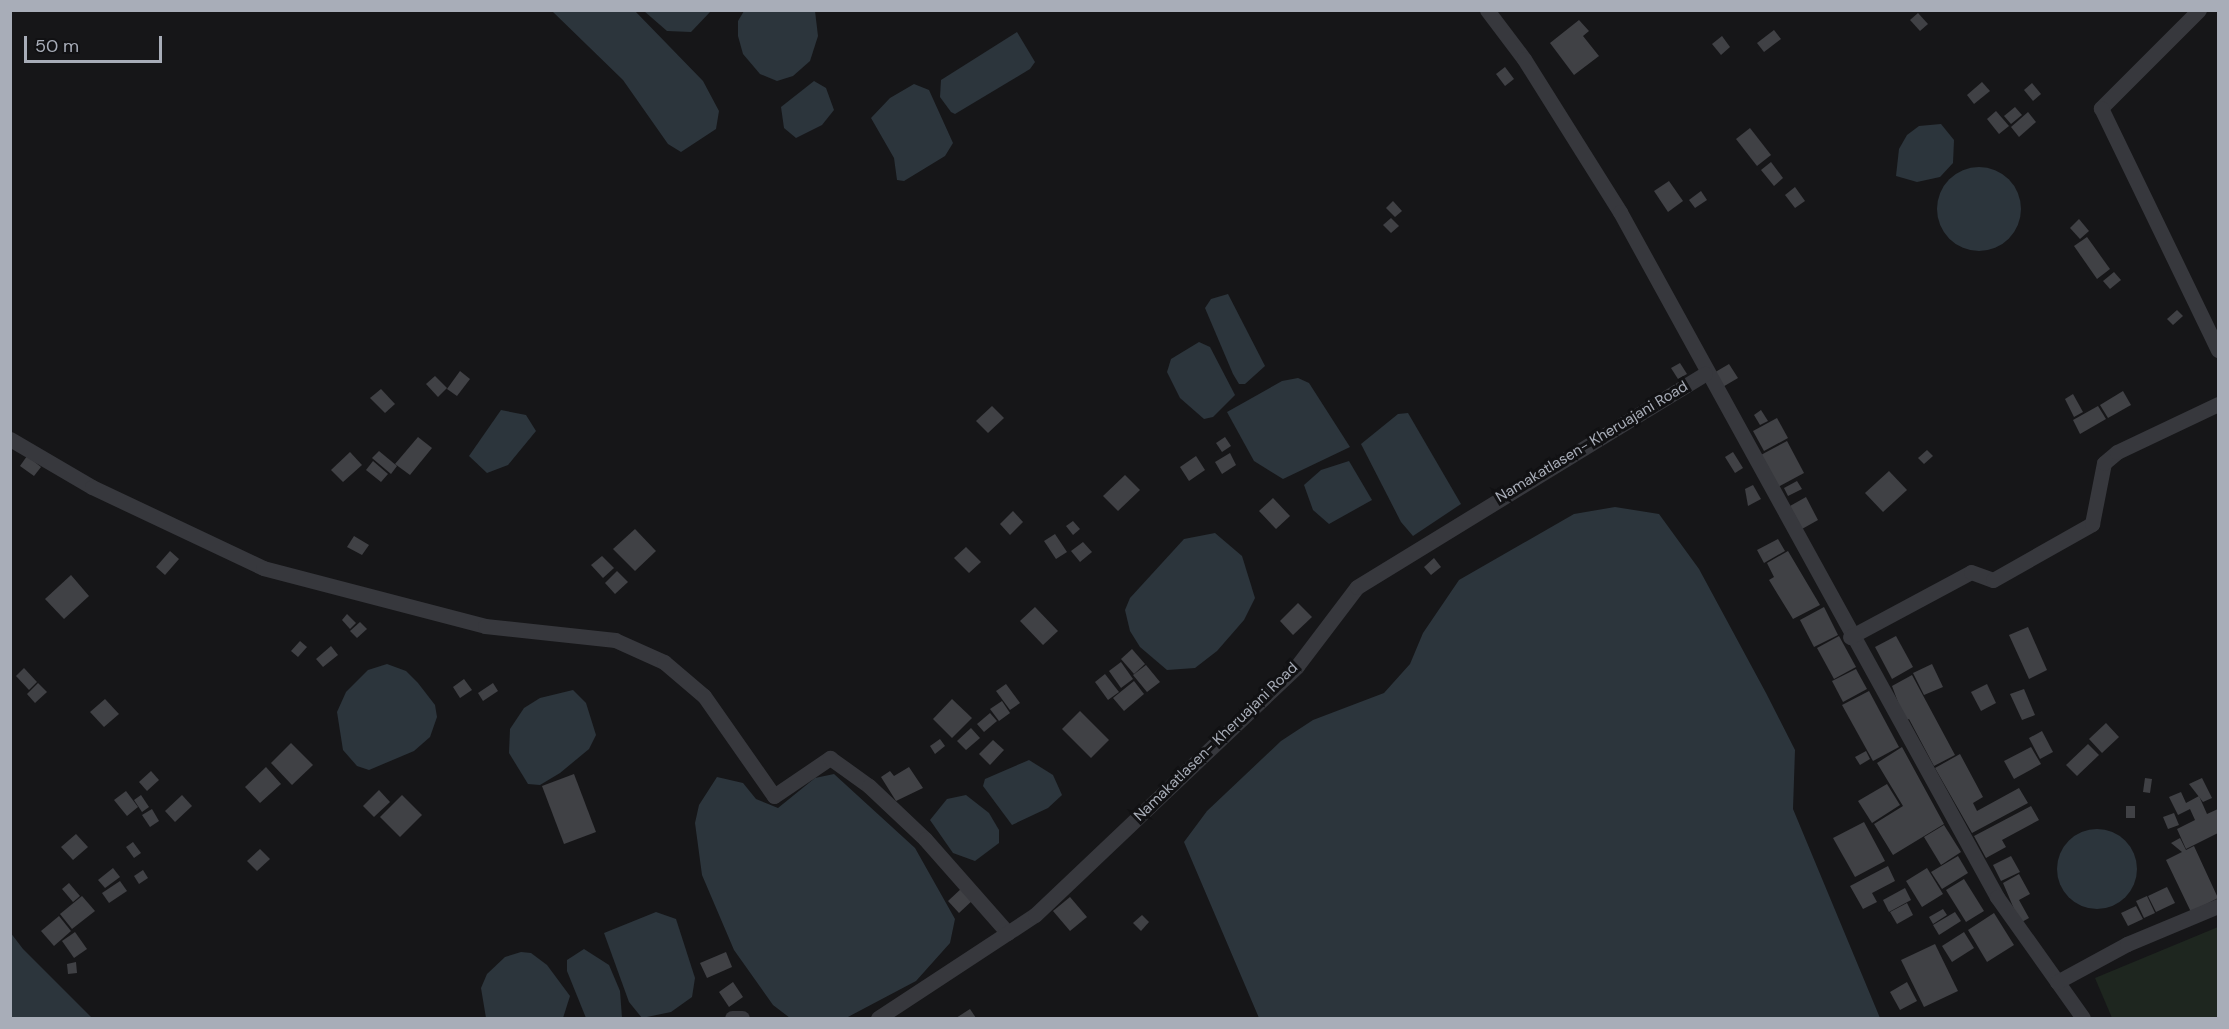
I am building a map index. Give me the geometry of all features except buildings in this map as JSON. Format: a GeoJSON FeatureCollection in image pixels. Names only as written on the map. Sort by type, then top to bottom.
{"type":"FeatureCollection","features":[{"type":"Feature","properties":{"kind":"street"},"geometry":{"type":"LineString","coordinates":[[1487,10],[1524,59],[1620,212],[1705,374],[1996,897],[2083,1018]]}},
{"type":"Feature","properties":{"kind":"street"},"geometry":{"type":"LineString","coordinates":[[2199,10],[2101,108],[2218,350]]}},
{"type":"Feature","properties":{"kind":"street","name":"Namakatlasen- Kheruajani Road"},"geometry":{"type":"LineString","coordinates":[[878,1018],[1035,915],[1297,666],[1357,587],[1705,374]]}},
{"type":"Feature","properties":{"kind":"street"},"geometry":{"type":"LineString","coordinates":[[1850,637],[1971,572],[1994,579],[2092,524],[2104,463],[2117,452],[2218,404]]}},
{"type":"Feature","properties":{"kind":"street"},"geometry":{"type":"LineString","coordinates":[[10,439],[92,487],[262,568],[485,626],[615,640],[664,662],[704,696],[774,796],[830,758],[869,786],[925,839],[1008,933]]}},
{"type":"Feature","properties":{"kind":"street"},"geometry":{"type":"LineString","coordinates":[[2057,982],[2127,944],[2218,906]]}},
{"type":"Feature","properties":{"kind":"street"},"geometry":{"type":"LineString","coordinates":[[732,1018],[742,1018]]}},
{"type":"Feature","properties":{"kind":"shaded area"},"geometry":{"type":"Polygon","coordinates":[[[552,11],[635,11],[703,81],[719,111],[716,129],[681,152],[668,144],[623,80],[552,11]]]}},
{"type":"Feature","properties":{"kind":"shaded area"},"geometry":{"type":"Polygon","coordinates":[[[644,11],[711,11],[691,32],[667,31],[644,11]]]}},
{"type":"Feature","properties":{"kind":"shaded area"},"geometry":{"type":"Polygon","coordinates":[[[744,11],[815,11],[818,36],[810,61],[793,76],[777,81],[760,74],[743,54],[738,36],[738,21],[744,11]]]}},
{"type":"Feature","properties":{"kind":"shaded area"},"geometry":{"type":"Polygon","coordinates":[[[1017,32],[1035,62],[1030,69],[955,114],[951,112],[940,97],[941,80],[1017,32]]]}},
{"type":"Feature","properties":{"kind":"shaded area"},"geometry":{"type":"Polygon","coordinates":[[[814,81],[826,88],[834,110],[822,125],[796,138],[784,128],[781,107],[814,81]]]}},
{"type":"Feature","properties":{"kind":"shaded area"},"geometry":{"type":"Polygon","coordinates":[[[914,84],[929,90],[953,143],[945,156],[904,181],[897,180],[894,158],[871,118],[890,98],[914,84]]]}},
{"type":"Feature","properties":{"kind":"shaded area"},"geometry":{"type":"Polygon","coordinates":[[[1941,124],[1954,140],[1953,163],[1940,177],[1917,182],[1896,176],[1899,149],[1907,135],[1919,126],[1941,124]]]}},
{"type":"Feature","properties":{"kind":"shaded area"},"geometry":{"type":"Polygon","coordinates":[[[1979,167],[2002,174],[2014,186],[2021,209],[2014,232],[2002,244],[1979,251],[1956,244],[1944,232],[1937,209],[1944,186],[1956,174],[1979,167]]]}},
{"type":"Feature","properties":{"kind":"shaded area"},"geometry":{"type":"Polygon","coordinates":[[[1228,294],[1265,366],[1245,384],[1239,384],[1233,374],[1205,308],[1211,299],[1228,294]]]}},
{"type":"Feature","properties":{"kind":"shaded area"},"geometry":{"type":"Polygon","coordinates":[[[1199,342],[1210,347],[1235,395],[1213,417],[1204,419],[1180,398],[1167,372],[1171,359],[1199,342]]]}},
{"type":"Feature","properties":{"kind":"shaded area"},"geometry":{"type":"Polygon","coordinates":[[[1298,378],[1309,383],[1350,447],[1283,479],[1254,461],[1227,412],[1282,381],[1298,378]]]}},
{"type":"Feature","properties":{"kind":"shaded area"},"geometry":{"type":"Polygon","coordinates":[[[501,410],[526,415],[536,431],[508,465],[487,473],[469,456],[501,410]]]}},
{"type":"Feature","properties":{"kind":"shaded area"},"geometry":{"type":"Polygon","coordinates":[[[1408,413],[1461,504],[1413,536],[1401,522],[1361,444],[1398,414],[1408,413]]]}},
{"type":"Feature","properties":{"kind":"shaded area"},"geometry":{"type":"Polygon","coordinates":[[[1349,461],[1372,500],[1329,524],[1313,510],[1304,485],[1321,470],[1349,461]]]}},
{"type":"Feature","properties":{"kind":"shaded area"},"geometry":{"type":"Polygon","coordinates":[[[1615,507],[1659,514],[1699,569],[1766,693],[1795,750],[1793,809],[1880,1018],[1259,1018],[1184,842],[1207,811],[1281,741],[1313,720],[1384,693],[1410,664],[1423,633],[1459,580],[1574,514],[1615,507]]]}},
{"type":"Feature","properties":{"kind":"shaded area"},"geometry":{"type":"Polygon","coordinates":[[[1215,533],[1242,556],[1255,598],[1244,620],[1217,651],[1195,668],[1167,670],[1140,647],[1130,631],[1125,610],[1130,598],[1184,539],[1215,533]]]}},
{"type":"Feature","properties":{"kind":"shaded area"},"geometry":{"type":"Polygon","coordinates":[[[387,664],[406,671],[418,683],[435,705],[437,717],[430,737],[414,751],[369,770],[357,766],[343,750],[337,712],[346,692],[368,670],[387,664]]]}},
{"type":"Feature","properties":{"kind":"shaded area"},"geometry":{"type":"Polygon","coordinates":[[[573,690],[586,703],[596,735],[589,749],[560,773],[540,785],[528,784],[509,753],[510,729],[524,708],[540,698],[573,690]]]}},
{"type":"Feature","properties":{"kind":"shaded area"},"geometry":{"type":"Polygon","coordinates":[[[1029,760],[1053,775],[1062,795],[1048,808],[1012,825],[983,786],[985,779],[1029,760]]]}},
{"type":"Feature","properties":{"kind":"shaded area"},"geometry":{"type":"Polygon","coordinates":[[[834,774],[915,848],[955,919],[950,943],[916,981],[846,1018],[790,1018],[773,1005],[734,950],[702,875],[695,823],[699,805],[717,777],[743,783],[756,799],[778,808],[815,778],[834,774]]]}},
{"type":"Feature","properties":{"kind":"shaded area"},"geometry":{"type":"Polygon","coordinates":[[[966,795],[989,813],[999,830],[999,843],[975,861],[953,853],[930,820],[947,799],[966,795]]]}},
{"type":"Feature","properties":{"kind":"shaded area"},"geometry":{"type":"Polygon","coordinates":[[[2097,829],[2112,832],[2125,841],[2134,854],[2137,869],[2134,884],[2125,897],[2112,906],[2097,909],[2082,906],[2069,897],[2060,884],[2057,869],[2060,854],[2069,841],[2082,832],[2097,829]]]}},
{"type":"Feature","properties":{"kind":"shaded area"},"geometry":{"type":"Polygon","coordinates":[[[656,912],[676,919],[695,978],[692,997],[671,1012],[642,1018],[629,1002],[604,933],[656,912]]]}},
{"type":"Feature","properties":{"kind":"shaded area"},"geometry":{"type":"Polygon","coordinates":[[[2218,927],[2218,1018],[2112,1018],[2095,978],[2218,927]]]}},
{"type":"Feature","properties":{"kind":"shaded area"},"geometry":{"type":"Polygon","coordinates":[[[10,932],[23,949],[92,1018],[11,1018],[10,932]]]}},
{"type":"Feature","properties":{"kind":"shaded area"},"geometry":{"type":"Polygon","coordinates":[[[584,949],[609,965],[620,991],[622,1018],[586,1018],[567,971],[567,960],[584,949]]]}},
{"type":"Feature","properties":{"kind":"shaded area"},"geometry":{"type":"Polygon","coordinates":[[[521,952],[531,953],[547,965],[570,996],[563,1018],[486,1018],[481,988],[487,974],[505,957],[521,952]]]}}]}
